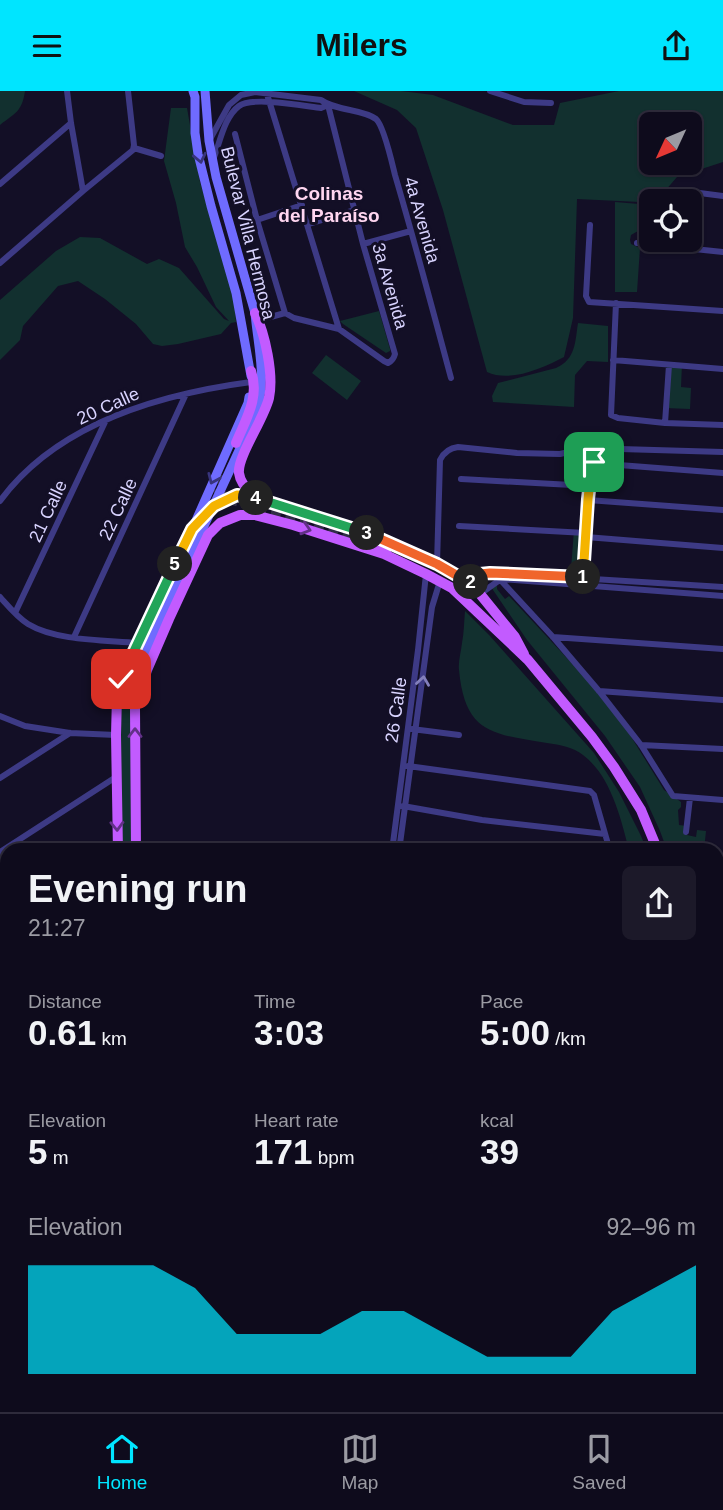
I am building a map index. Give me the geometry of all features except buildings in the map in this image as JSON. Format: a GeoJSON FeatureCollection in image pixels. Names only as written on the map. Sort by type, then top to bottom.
{"type":"FeatureCollection","features":[{"type":"Feature","properties":{"kind":"main road","name":"Bulevar Villa Hermosa"},"geometry":{"type":"LineString","coordinates":[[192,91],[195,97],[198,154],[236,293],[251,377],[248,403],[192,529]]}},
{"type":"Feature","properties":{"kind":"main road","name":"Bulevar Villa Hermosa"},"geometry":{"type":"LineString","coordinates":[[136,691],[135,681],[141,662],[258,409],[263,379],[255,316],[213,162],[205,91]]}},
{"type":"Feature","properties":{"kind":"main road"},"geometry":{"type":"LineString","coordinates":[[253,497],[242,482],[239,469],[242,457],[264,414],[270,385],[265,348],[255,316]]}},
{"type":"Feature","properties":{"kind":"main road"},"geometry":{"type":"LineString","coordinates":[[236,443],[254,397],[255,381],[251,377]]}},
{"type":"Feature","properties":{"kind":"main road"},"geometry":{"type":"LineString","coordinates":[[237,495],[232,498],[230,505],[240,515]]}},
{"type":"Feature","properties":{"kind":"main road"},"geometry":{"type":"LineString","coordinates":[[118,843],[116,735],[120,684],[192,529],[214,506],[237,495],[253,497],[377,536],[437,564],[470,583],[481,594],[515,637],[528,660]]}},
{"type":"Feature","properties":{"kind":"main road"},"geometry":{"type":"LineString","coordinates":[[136,843],[136,691],[143,683],[204,541],[214,528],[226,519],[255,515],[398,559]]}},
{"type":"Feature","properties":{"kind":"main road"},"geometry":{"type":"LineString","coordinates":[[202,518],[210,520],[214,528]]}},
{"type":"Feature","properties":{"kind":"main road"},"geometry":{"type":"LineString","coordinates":[[368,541],[452,589],[528,660],[614,767],[640,810],[654,843]]}},
{"type":"Feature","properties":{"kind":"main road"},"geometry":{"type":"LineString","coordinates":[[452,589],[457,587],[473,596],[481,594]]}},
{"type":"Feature","properties":{"kind":"street"},"geometry":{"type":"LineString","coordinates":[[67,91],[83,191]]}},
{"type":"Feature","properties":{"kind":"street"},"geometry":{"type":"LineString","coordinates":[[0,263],[128,155],[134,146],[128,91]]}},
{"type":"Feature","properties":{"kind":"street"},"geometry":{"type":"LineString","coordinates":[[490,91],[524,101],[551,103]]}},
{"type":"Feature","properties":{"kind":"street"},"geometry":{"type":"LineString","coordinates":[[524,91],[524,101]]}},
{"type":"Feature","properties":{"kind":"street","name":"4a Avenida"},"geometry":{"type":"LineString","coordinates":[[209,141],[232,101],[256,92],[321,100],[328,105],[370,116],[379,123],[451,379]]}},
{"type":"Feature","properties":{"kind":"street"},"geometry":{"type":"LineString","coordinates":[[235,134],[285,313],[294,319],[339,329],[268,94]]}},
{"type":"Feature","properties":{"kind":"street","name":"4a Avenida"},"geometry":{"type":"LineString","coordinates":[[213,162],[228,122],[238,107],[247,102],[256,100],[321,109],[328,105]]}},
{"type":"Feature","properties":{"kind":"street","name":"3a Avenida"},"geometry":{"type":"LineString","coordinates":[[328,105],[363,244],[395,354],[393,360],[388,363],[339,329]]}},
{"type":"Feature","properties":{"kind":"street"},"geometry":{"type":"LineString","coordinates":[[0,184],[71,123]]}},
{"type":"Feature","properties":{"kind":"street"},"geometry":{"type":"LineString","coordinates":[[134,146],[161,156]]}},
{"type":"Feature","properties":{"kind":"street"},"geometry":{"type":"LineString","coordinates":[[702,194],[723,196]]}},
{"type":"Feature","properties":{"kind":"street"},"geometry":{"type":"LineString","coordinates":[[257,220],[302,205]]}},
{"type":"Feature","properties":{"kind":"street"},"geometry":{"type":"LineString","coordinates":[[308,225],[355,210]]}},
{"type":"Feature","properties":{"kind":"street"},"geometry":{"type":"LineString","coordinates":[[590,225],[587,299],[592,303],[723,311]]}},
{"type":"Feature","properties":{"kind":"street"},"geometry":{"type":"LineString","coordinates":[[363,244],[411,231]]}},
{"type":"Feature","properties":{"kind":"street"},"geometry":{"type":"LineString","coordinates":[[637,243],[723,252]]}},
{"type":"Feature","properties":{"kind":"street"},"geometry":{"type":"LineString","coordinates":[[615,303],[610,414],[618,418],[664,423],[723,425]]}},
{"type":"Feature","properties":{"kind":"street"},"geometry":{"type":"LineString","coordinates":[[267,318],[285,313]]}},
{"type":"Feature","properties":{"kind":"street"},"geometry":{"type":"LineString","coordinates":[[614,360],[723,369]]}},
{"type":"Feature","properties":{"kind":"street"},"geometry":{"type":"LineString","coordinates":[[664,423],[669,365]]}},
{"type":"Feature","properties":{"kind":"street","name":"20 Calle"},"geometry":{"type":"LineString","coordinates":[[0,502],[10,488],[40,460],[76,435],[106,420],[148,402],[251,377]]}},
{"type":"Feature","properties":{"kind":"street","name":"22 Calle"},"geometry":{"type":"LineString","coordinates":[[74,637],[186,394]]}},
{"type":"Feature","properties":{"kind":"street","name":"21 Calle"},"geometry":{"type":"LineString","coordinates":[[15,614],[106,420]]}},
{"type":"Feature","properties":{"kind":"street"},"geometry":{"type":"LineString","coordinates":[[437,564],[440,460],[451,448],[560,454],[586,447],[723,452]]}},
{"type":"Feature","properties":{"kind":"street"},"geometry":{"type":"LineString","coordinates":[[583,581],[588,499],[594,462],[723,473]]}},
{"type":"Feature","properties":{"kind":"street"},"geometry":{"type":"LineString","coordinates":[[461,479],[590,485]]}},
{"type":"Feature","properties":{"kind":"street"},"geometry":{"type":"LineString","coordinates":[[588,499],[723,510]]}},
{"type":"Feature","properties":{"kind":"street"},"geometry":{"type":"LineString","coordinates":[[459,526],[723,548]]}},
{"type":"Feature","properties":{"kind":"street"},"geometry":{"type":"LineString","coordinates":[[494,573],[599,691],[641,745],[672,795],[723,800]]}},
{"type":"Feature","properties":{"kind":"street"},"geometry":{"type":"LineString","coordinates":[[470,583],[480,574],[494,573],[723,596]]}},
{"type":"Feature","properties":{"kind":"street","name":"26 Calle"},"geometry":{"type":"LineString","coordinates":[[412,729],[426,574]]}},
{"type":"Feature","properties":{"kind":"street"},"geometry":{"type":"LineString","coordinates":[[481,594],[501,579],[723,587]]}},
{"type":"Feature","properties":{"kind":"street","name":"26 Calle"},"geometry":{"type":"LineString","coordinates":[[395,843],[397,805],[432,607],[440,581]]}},
{"type":"Feature","properties":{"kind":"street"},"geometry":{"type":"LineString","coordinates":[[0,597],[15,614],[39,630],[56,635],[137,643]]}},
{"type":"Feature","properties":{"kind":"street"},"geometry":{"type":"LineString","coordinates":[[552,637],[723,649]]}},
{"type":"Feature","properties":{"kind":"street"},"geometry":{"type":"LineString","coordinates":[[599,691],[723,700]]}},
{"type":"Feature","properties":{"kind":"street"},"geometry":{"type":"LineString","coordinates":[[0,716],[25,726],[70,733],[116,735]]}},
{"type":"Feature","properties":{"kind":"street"},"geometry":{"type":"LineString","coordinates":[[412,729],[459,735]]}},
{"type":"Feature","properties":{"kind":"street"},"geometry":{"type":"LineString","coordinates":[[0,778],[70,733]]}},
{"type":"Feature","properties":{"kind":"street"},"geometry":{"type":"LineString","coordinates":[[641,745],[723,749]]}},
{"type":"Feature","properties":{"kind":"street"},"geometry":{"type":"LineString","coordinates":[[406,766],[590,792],[594,795],[608,843]]}},
{"type":"Feature","properties":{"kind":"street","name":"26 Calle"},"geometry":{"type":"LineString","coordinates":[[396,843],[405,806],[406,766]]}},
{"type":"Feature","properties":{"kind":"street"},"geometry":{"type":"LineString","coordinates":[[14,843],[116,778]]}},
{"type":"Feature","properties":{"kind":"street"},"geometry":{"type":"LineString","coordinates":[[686,832],[690,798]]}},
{"type":"Feature","properties":{"kind":"street"},"geometry":{"type":"LineString","coordinates":[[397,805],[482,820],[605,834]]}},
{"type":"Feature","properties":{"kind":"green space"},"geometry":{"type":"Polygon","coordinates":[[[0,91],[25,91],[20,108],[0,125],[0,91]]]}},
{"type":"Feature","properties":{"kind":"green space"},"geometry":{"type":"Polygon","coordinates":[[[354,91],[401,91],[433,95],[513,125],[554,125],[560,103],[619,91],[723,91],[723,162],[702,169],[702,112],[639,112],[639,175],[683,175],[677,177],[667,189],[639,189],[639,202],[577,199],[573,318],[564,357],[546,366],[516,375],[487,372],[443,210],[416,128],[397,110],[354,91]]]}},
{"type":"Feature","properties":{"kind":"green space"},"geometry":{"type":"Polygon","coordinates":[[[171,108],[187,108],[200,182],[234,295],[236,322],[231,323],[221,334],[178,344],[153,344],[136,324],[78,281],[58,286],[23,326],[20,340],[0,360],[0,300],[56,251],[80,237],[100,238],[147,264],[159,259],[179,268],[224,319],[229,321],[216,307],[185,247],[164,161],[171,108]]]}},
{"type":"Feature","properties":{"kind":"green space"},"geometry":{"type":"Polygon","coordinates":[[[615,202],[639,204],[638,231],[631,235],[630,240],[631,244],[639,248],[640,252],[637,292],[615,292],[615,202]]]}},
{"type":"Feature","properties":{"kind":"green space"},"geometry":{"type":"Polygon","coordinates":[[[379,311],[390,349],[386,353],[340,321],[379,311]]]}},
{"type":"Feature","properties":{"kind":"green space"},"geometry":{"type":"Polygon","coordinates":[[[578,323],[608,326],[608,362],[587,361],[575,375],[574,407],[493,402],[492,396],[498,383],[563,364],[571,355],[578,323]]]}},
{"type":"Feature","properties":{"kind":"green space"},"geometry":{"type":"Polygon","coordinates":[[[326,355],[361,381],[347,400],[312,373],[326,355]]]}},
{"type":"Feature","properties":{"kind":"green space"},"geometry":{"type":"Polygon","coordinates":[[[667,363],[682,364],[681,387],[691,388],[690,409],[665,408],[667,363]]]}},
{"type":"Feature","properties":{"kind":"green space"},"geometry":{"type":"Polygon","coordinates":[[[574,530],[584,530],[581,571],[571,569],[574,530]]]}},
{"type":"Feature","properties":{"kind":"green space"},"geometry":{"type":"Polygon","coordinates":[[[497,585],[505,599],[509,596],[592,685],[630,735],[664,790],[681,802],[678,810],[679,825],[687,826],[687,835],[696,837],[697,830],[706,831],[705,843],[664,843],[640,787],[605,736],[527,640],[491,587],[497,585]]]}},
{"type":"Feature","properties":{"kind":"green space"},"geometry":{"type":"Polygon","coordinates":[[[465,611],[594,753],[619,792],[644,843],[627,843],[608,786],[593,764],[583,755],[566,747],[497,733],[475,719],[462,691],[459,670],[465,611]]]}},
{"type":"Feature","properties":{"kind":"green space"},"geometry":{"type":"Polygon","coordinates":[[[123,686],[133,687],[131,843],[120,843],[119,734],[123,686]]]}},
{"type":"Feature","properties":{"kind":"tunnel"},"geometry":{"type":"LineString","coordinates":[[219,474],[217,487],[226,498],[368,541]]}},
{"type":"Feature","properties":{"kind":"district","name":"Colinas del Paraíso"},"geometry":{"type":"Point","coordinates":[329,204]}},
{"type":"Feature","properties":{"kind":"route"},"geometry":{"type":"LineString","coordinates":[[121,679],[192,529],[214,506],[231,497],[253,497],[377,536],[470,583],[480,574],[490,573],[583,578],[588,499],[594,462]]}}]}
